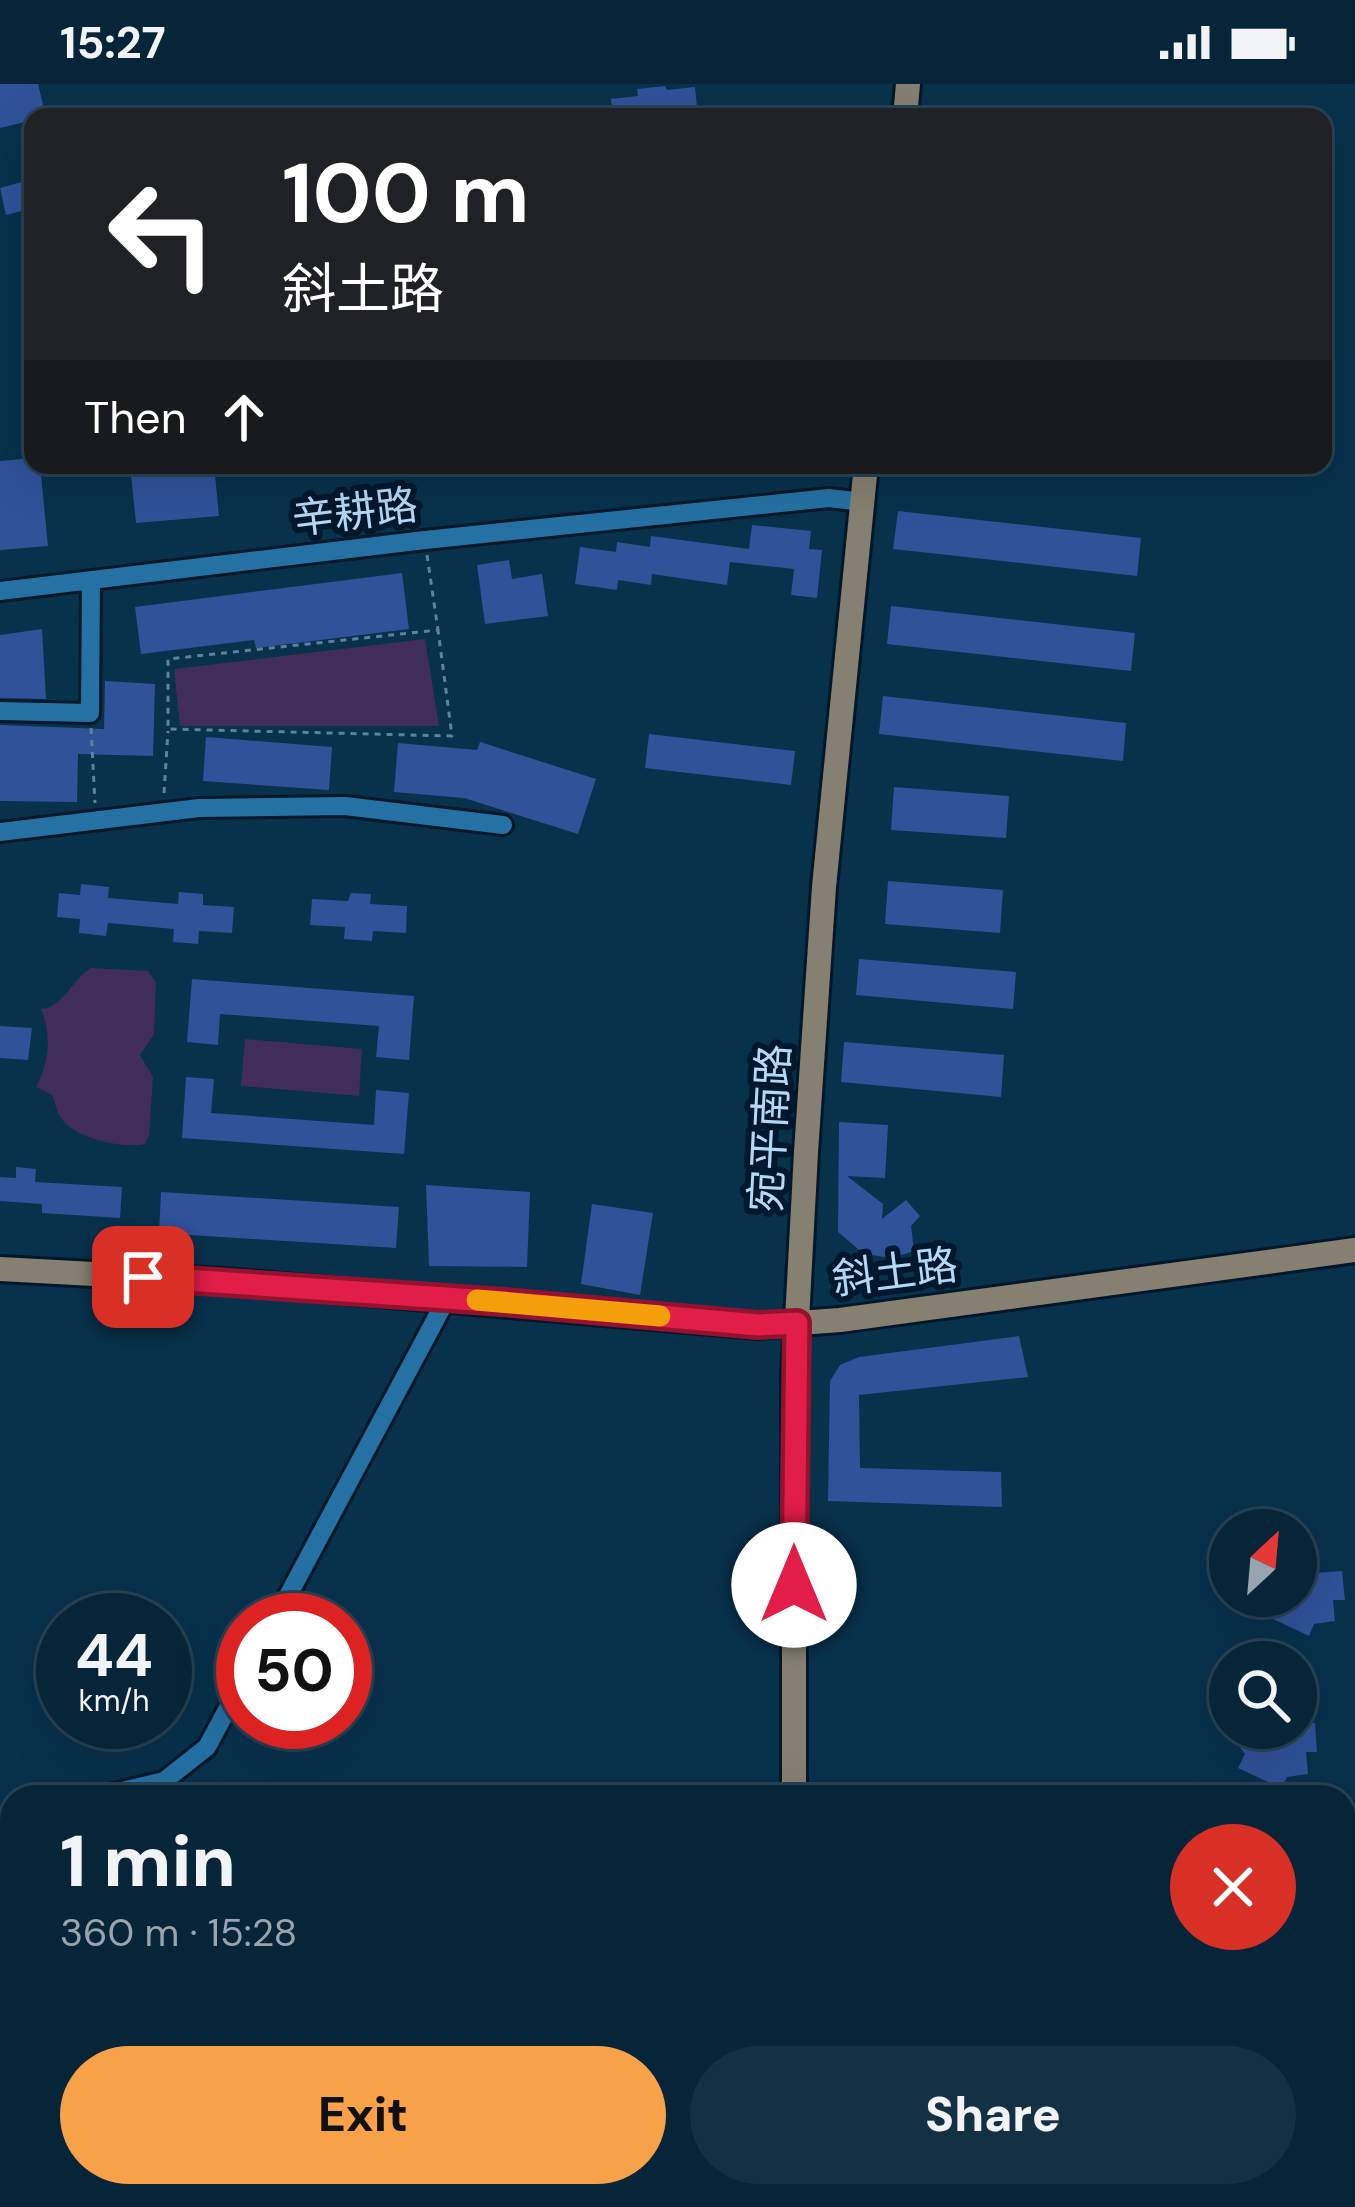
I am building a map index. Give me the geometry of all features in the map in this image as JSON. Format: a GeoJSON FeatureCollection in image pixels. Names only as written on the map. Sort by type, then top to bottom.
{"type":"FeatureCollection","features":[{"type":"Feature","properties":{"kind":"main road","name":"宛平南路"},"geometry":{"type":"LineString","coordinates":[[794,1785],[797,1323],[824,887],[865,474]]}},
{"type":"Feature","properties":{"kind":"main road","name":"斜土路"},"geometry":{"type":"LineString","coordinates":[[0,1269],[448,1298],[758,1325],[1355,1250]]}},
{"type":"Feature","properties":{"kind":"street","name":"辛耕路"},"geometry":{"type":"LineString","coordinates":[[0,591],[830,498],[862,502]]}},
{"type":"Feature","properties":{"kind":"street"},"geometry":{"type":"LineString","coordinates":[[0,711],[90,713],[91,580]]}},
{"type":"Feature","properties":{"kind":"street"},"geometry":{"type":"LineString","coordinates":[[0,832],[199,808],[324,806],[503,825]]}},
{"type":"Feature","properties":{"kind":"street"},"geometry":{"type":"LineString","coordinates":[[290,1593],[448,1298]]}},
{"type":"Feature","properties":{"kind":"street"},"geometry":{"type":"LineString","coordinates":[[167,1785],[207,1747],[216,1730]]}},
{"type":"Feature","properties":{"kind":"path"},"geometry":{"type":"LineString","coordinates":[[425,540],[438,630],[452,736],[168,729],[168,659],[438,630]]}},
{"type":"Feature","properties":{"kind":"path"},"geometry":{"type":"LineString","coordinates":[[91,728],[96,816]]}},
{"type":"Feature","properties":{"kind":"shaded area"},"geometry":{"type":"Polygon","coordinates":[[[425,639],[439,726],[180,726],[174,669],[425,639]]]}},
{"type":"Feature","properties":{"kind":"shaded area"},"geometry":{"type":"Polygon","coordinates":[[[91,968],[148,971],[156,982],[154,1034],[140,1055],[153,1077],[145,1144],[115,1144],[81,1134],[63,1120],[52,1095],[36,1087],[48,1048],[41,1009],[56,1003],[91,968]]]}},
{"type":"Feature","properties":{"kind":"shaded area"},"geometry":{"type":"Polygon","coordinates":[[[245,1039],[362,1049],[359,1096],[241,1086],[245,1039]]]}},
{"type":"Feature","properties":{"kind":"building"},"geometry":{"type":"Polygon","coordinates":[[[0,84],[38,84],[44,108],[24,108],[24,122],[0,128],[0,84]]]}},
{"type":"Feature","properties":{"kind":"building"},"geometry":{"type":"Polygon","coordinates":[[[695,87],[697,108],[612,108],[611,99],[638,96],[637,89],[695,87]]]}},
{"type":"Feature","properties":{"kind":"building"},"geometry":{"type":"Polygon","coordinates":[[[24,181],[24,210],[6,215],[0,188],[24,181]]]}},
{"type":"Feature","properties":{"kind":"building"},"geometry":{"type":"Polygon","coordinates":[[[24,459],[24,474],[41,474],[48,546],[0,550],[0,461],[24,459]]]}},
{"type":"Feature","properties":{"kind":"building"},"geometry":{"type":"Polygon","coordinates":[[[131,474],[215,474],[219,516],[136,523],[131,474]]]}},
{"type":"Feature","properties":{"kind":"building"},"geometry":{"type":"Polygon","coordinates":[[[898,511],[1141,538],[1137,576],[893,549],[898,511]]]}},
{"type":"Feature","properties":{"kind":"building"},"geometry":{"type":"Polygon","coordinates":[[[752,525],[811,531],[809,549],[822,550],[817,598],[791,595],[794,569],[730,562],[727,585],[652,574],[651,585],[618,580],[617,590],[575,584],[580,547],[616,552],[617,542],[650,547],[651,536],[749,549],[752,525]]]}},
{"type":"Feature","properties":{"kind":"building"},"geometry":{"type":"Polygon","coordinates":[[[509,560],[512,579],[542,574],[548,616],[485,624],[477,565],[509,560]]]}},
{"type":"Feature","properties":{"kind":"building"},"geometry":{"type":"Polygon","coordinates":[[[402,573],[409,629],[256,648],[254,640],[141,654],[135,607],[402,573]]]}},
{"type":"Feature","properties":{"kind":"building"},"geometry":{"type":"Polygon","coordinates":[[[891,606],[1135,633],[1131,671],[887,644],[891,606]]]}},
{"type":"Feature","properties":{"kind":"building"},"geometry":{"type":"Polygon","coordinates":[[[42,629],[46,699],[0,698],[0,635],[42,629]]]}},
{"type":"Feature","properties":{"kind":"building"},"geometry":{"type":"Polygon","coordinates":[[[105,681],[155,684],[153,756],[78,754],[77,802],[0,801],[0,725],[104,729],[105,681]]]}},
{"type":"Feature","properties":{"kind":"building"},"geometry":{"type":"Polygon","coordinates":[[[883,696],[1126,723],[1123,761],[879,734],[883,696]]]}},
{"type":"Feature","properties":{"kind":"building"},"geometry":{"type":"Polygon","coordinates":[[[649,734],[795,751],[791,785],[645,768],[649,734]]]}},
{"type":"Feature","properties":{"kind":"building"},"geometry":{"type":"Polygon","coordinates":[[[206,737],[332,747],[329,790],[203,781],[206,737]]]}},
{"type":"Feature","properties":{"kind":"building"},"geometry":{"type":"Polygon","coordinates":[[[480,742],[596,779],[578,834],[464,798],[394,792],[398,743],[477,750],[480,742]]]}},
{"type":"Feature","properties":{"kind":"building"},"geometry":{"type":"Polygon","coordinates":[[[894,787],[1009,796],[1006,838],[891,830],[894,787]]]}},
{"type":"Feature","properties":{"kind":"building"},"geometry":{"type":"Polygon","coordinates":[[[888,881],[1003,890],[1000,933],[885,924],[888,881]]]}},
{"type":"Feature","properties":{"kind":"building"},"geometry":{"type":"Polygon","coordinates":[[[81,884],[109,887],[108,898],[178,904],[179,892],[203,894],[203,905],[234,907],[232,933],[199,931],[198,944],[173,942],[174,929],[108,923],[106,936],[79,933],[80,919],[57,917],[59,893],[80,895],[81,884]]]}},
{"type":"Feature","properties":{"kind":"building"},"geometry":{"type":"Polygon","coordinates":[[[351,893],[371,894],[370,904],[407,906],[406,933],[373,931],[372,941],[344,939],[345,927],[310,925],[312,899],[348,901],[351,893]]]}},
{"type":"Feature","properties":{"kind":"building"},"geometry":{"type":"Polygon","coordinates":[[[859,959],[1016,972],[1013,1009],[856,995],[859,959]]]}},
{"type":"Feature","properties":{"kind":"building"},"geometry":{"type":"Polygon","coordinates":[[[192,979],[414,996],[409,1060],[376,1057],[379,1026],[220,1014],[218,1045],[187,1042],[192,979]]]}},
{"type":"Feature","properties":{"kind":"building"},"geometry":{"type":"Polygon","coordinates":[[[0,1026],[32,1028],[28,1060],[0,1058],[0,1026]]]}},
{"type":"Feature","properties":{"kind":"building"},"geometry":{"type":"Polygon","coordinates":[[[844,1042],[1004,1055],[1001,1097],[841,1082],[844,1042]]]}},
{"type":"Feature","properties":{"kind":"building"},"geometry":{"type":"Polygon","coordinates":[[[186,1077],[214,1079],[211,1113],[374,1125],[376,1090],[409,1093],[404,1154],[182,1138],[186,1077]]]}},
{"type":"Feature","properties":{"kind":"building"},"geometry":{"type":"Polygon","coordinates":[[[839,1122],[888,1125],[885,1178],[847,1176],[883,1204],[882,1219],[906,1200],[920,1216],[911,1226],[914,1251],[892,1258],[864,1254],[838,1232],[839,1122]]]}},
{"type":"Feature","properties":{"kind":"building"},"geometry":{"type":"Polygon","coordinates":[[[16,1167],[36,1169],[35,1182],[122,1187],[120,1218],[42,1213],[42,1204],[0,1201],[0,1177],[16,1178],[16,1167]]]}},
{"type":"Feature","properties":{"kind":"building"},"geometry":{"type":"Polygon","coordinates":[[[426,1185],[530,1192],[527,1267],[429,1266],[426,1185]]]}},
{"type":"Feature","properties":{"kind":"building"},"geometry":{"type":"Polygon","coordinates":[[[161,1192],[399,1207],[396,1248],[159,1233],[161,1192]]]}},
{"type":"Feature","properties":{"kind":"building"},"geometry":{"type":"Polygon","coordinates":[[[592,1204],[653,1213],[640,1295],[581,1284],[592,1204]]]}},
{"type":"Feature","properties":{"kind":"building"},"geometry":{"type":"Polygon","coordinates":[[[1019,1336],[1028,1377],[859,1395],[860,1468],[1001,1472],[1002,1507],[828,1501],[830,1381],[840,1365],[859,1357],[1019,1336]]]}},
{"type":"Feature","properties":{"kind":"building"},"geometry":{"type":"Polygon","coordinates":[[[1342,1571],[1345,1600],[1333,1600],[1335,1621],[1314,1624],[1309,1636],[1269,1617],[1317,1617],[1317,1573],[1342,1571]]]}},
{"type":"Feature","properties":{"kind":"building"},"geometry":{"type":"Polygon","coordinates":[[[1241,1749],[1317,1752],[1306,1752],[1308,1774],[1287,1777],[1283,1785],[1238,1768],[1245,1754],[1241,1749]]]}},
{"type":"Feature","properties":{"kind":"slow traffic"},"geometry":{"type":"LineString","coordinates":[[477,1300],[660,1316]]}},
{"type":"Feature","properties":{"kind":"route"},"geometry":{"type":"LineString","coordinates":[[143,1277],[758,1325],[797,1323],[794,1585]]}}]}
